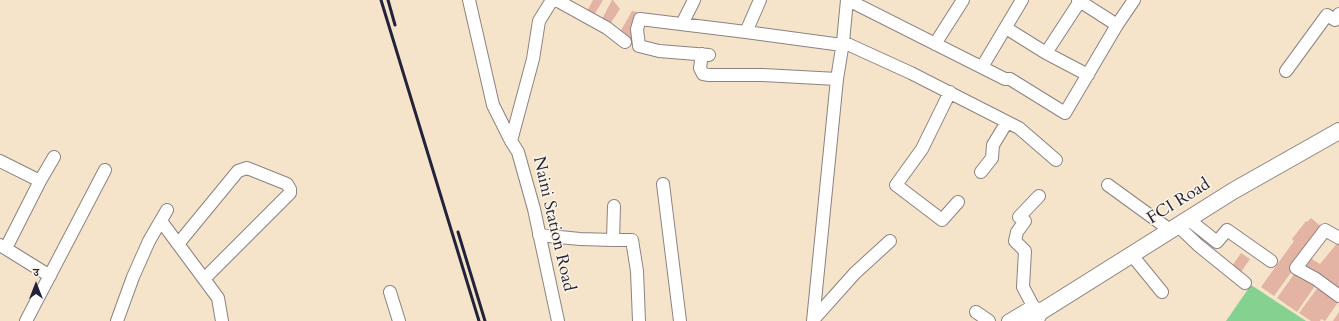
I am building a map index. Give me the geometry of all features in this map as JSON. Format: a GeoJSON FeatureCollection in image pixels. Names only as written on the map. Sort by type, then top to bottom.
{"type":"FeatureCollection","features":[{"type":"Feature","properties":{"kind":"main road","name":"FCI Road"},"geometry":{"type":"LineString","coordinates":[[1034,316],[1233,191],[1339,131]]}},
{"type":"Feature","properties":{"kind":"street","name":"Naini Station Road"},"geometry":{"type":"LineString","coordinates":[[469,0],[493,105],[518,152],[539,235],[558,321]]}},
{"type":"Feature","properties":{"kind":"street"},"geometry":{"type":"LineString","coordinates":[[511,141],[533,59],[539,21],[558,0],[607,28],[625,42]]}},
{"type":"Feature","properties":{"kind":"street"},"geometry":{"type":"LineString","coordinates":[[682,24],[694,0]]}},
{"type":"Feature","properties":{"kind":"street"},"geometry":{"type":"LineString","coordinates":[[746,32],[760,0]]}},
{"type":"Feature","properties":{"kind":"street"},"geometry":{"type":"LineString","coordinates":[[813,321],[837,79],[848,0],[1005,79],[1010,79],[1065,113],[1117,25],[1134,0]]}},
{"type":"Feature","properties":{"kind":"street"},"geometry":{"type":"LineString","coordinates":[[935,44],[963,0]]}},
{"type":"Feature","properties":{"kind":"street"},"geometry":{"type":"LineString","coordinates":[[982,67],[1022,0]]}},
{"type":"Feature","properties":{"kind":"street"},"geometry":{"type":"LineString","coordinates":[[1046,53],[1079,0],[1117,25]]}},
{"type":"Feature","properties":{"kind":"street"},"geometry":{"type":"LineString","coordinates":[[1286,71],[1328,15],[1334,20],[1339,14]]}},
{"type":"Feature","properties":{"kind":"street"},"geometry":{"type":"LineString","coordinates":[[837,79],[763,75],[703,74],[700,68],[706,55],[659,51],[639,46],[637,29],[640,19],[842,43],[950,92],[1019,128],[1056,160]]}},
{"type":"Feature","properties":{"kind":"street"},"geometry":{"type":"LineString","coordinates":[[1006,28],[1046,53],[1088,75]]}},
{"type":"Feature","properties":{"kind":"street"},"geometry":{"type":"LineString","coordinates":[[950,92],[922,149],[896,185],[942,220],[958,202]]}},
{"type":"Feature","properties":{"kind":"street"},"geometry":{"type":"LineString","coordinates":[[981,172],[992,158],[993,145],[1007,122]]}},
{"type":"Feature","properties":{"kind":"street"},"geometry":{"type":"LineString","coordinates":[[50,276],[3,246],[54,158]]}},
{"type":"Feature","properties":{"kind":"street"},"geometry":{"type":"LineString","coordinates":[[0,161],[40,181]]}},
{"type":"Feature","properties":{"kind":"street"},"geometry":{"type":"LineString","coordinates":[[178,244],[238,171],[246,168],[287,184],[290,189],[290,193],[204,279]]}},
{"type":"Feature","properties":{"kind":"street"},"geometry":{"type":"LineString","coordinates":[[26,321],[105,170]]}},
{"type":"Feature","properties":{"kind":"street"},"geometry":{"type":"LineString","coordinates":[[663,184],[680,321]]}},
{"type":"Feature","properties":{"kind":"street"},"geometry":{"type":"LineString","coordinates":[[1108,185],[1178,225],[1217,242],[1227,230],[1271,261]]}},
{"type":"Feature","properties":{"kind":"street"},"geometry":{"type":"LineString","coordinates":[[1008,321],[1034,316],[1023,287],[1025,251],[1015,241],[1017,232],[1025,221],[1016,214],[1039,196]]}},
{"type":"Feature","properties":{"kind":"street"},"geometry":{"type":"LineString","coordinates":[[613,240],[614,206]]}},
{"type":"Feature","properties":{"kind":"street"},"geometry":{"type":"LineString","coordinates":[[117,321],[133,276],[149,241],[164,215],[178,244],[218,298],[222,321]]}},
{"type":"Feature","properties":{"kind":"street"},"geometry":{"type":"LineString","coordinates":[[1178,225],[1198,245],[1245,283]]}},
{"type":"Feature","properties":{"kind":"street"},"geometry":{"type":"LineString","coordinates":[[1339,238],[1325,230],[1296,268],[1316,279],[1339,296]]}},
{"type":"Feature","properties":{"kind":"street"},"geometry":{"type":"LineString","coordinates":[[539,235],[580,239],[632,240],[637,271],[639,321]]}},
{"type":"Feature","properties":{"kind":"street"},"geometry":{"type":"LineString","coordinates":[[813,321],[855,273],[890,241]]}},
{"type":"Feature","properties":{"kind":"street"},"geometry":{"type":"LineString","coordinates":[[1131,254],[1162,292]]}},
{"type":"Feature","properties":{"kind":"street"},"geometry":{"type":"LineString","coordinates":[[390,292],[399,321]]}},
{"type":"Feature","properties":{"kind":"street"},"geometry":{"type":"LineString","coordinates":[[976,312],[989,321]]}},
{"type":"Feature","properties":{"kind":"green space"},"geometry":{"type":"Polygon","coordinates":[[[1251,285],[1306,321],[1226,321],[1251,285]]]}},
{"type":"Feature","properties":{"kind":"building"},"geometry":{"type":"Polygon","coordinates":[[[593,0],[603,0],[593,17],[586,13],[593,0]]]}},
{"type":"Feature","properties":{"kind":"building"},"geometry":{"type":"Polygon","coordinates":[[[612,0],[620,9],[608,27],[600,23],[612,0]]]}},
{"type":"Feature","properties":{"kind":"building"},"geometry":{"type":"Polygon","coordinates":[[[632,11],[638,12],[636,21],[636,47],[619,34],[632,11]]]}},
{"type":"Feature","properties":{"kind":"building"},"geometry":{"type":"Polygon","coordinates":[[[1311,218],[1323,228],[1274,296],[1261,287],[1294,241],[1292,239],[1306,221],[1307,222],[1311,218]]]}},
{"type":"Feature","properties":{"kind":"building"},"geometry":{"type":"Polygon","coordinates":[[[1339,241],[1339,292],[1301,266],[1307,256],[1320,264],[1339,241]]]}},
{"type":"Feature","properties":{"kind":"building"},"geometry":{"type":"Polygon","coordinates":[[[1241,253],[1250,259],[1241,272],[1232,266],[1241,253]]]}},
{"type":"Feature","properties":{"kind":"building"},"geometry":{"type":"Polygon","coordinates":[[[1295,273],[1315,286],[1297,312],[1277,298],[1295,273]]]}},
{"type":"Feature","properties":{"kind":"building"},"geometry":{"type":"Polygon","coordinates":[[[1319,286],[1339,301],[1325,321],[1321,319],[1320,321],[1311,321],[1299,313],[1319,286]]]}},
{"type":"Feature","properties":{"kind":"building"},"geometry":{"type":"Polygon","coordinates":[[[1339,312],[1339,321],[1333,321],[1339,312]]]}},
{"type":"Feature","properties":{"kind":"railway"},"geometry":{"type":"LineString","coordinates":[[381,0],[479,321]]}},
{"type":"Feature","properties":{"kind":"railway"},"geometry":{"type":"LineString","coordinates":[[388,0],[395,25]]}},
{"type":"Feature","properties":{"kind":"railway"},"geometry":{"type":"LineString","coordinates":[[458,232],[485,321]]}}]}
